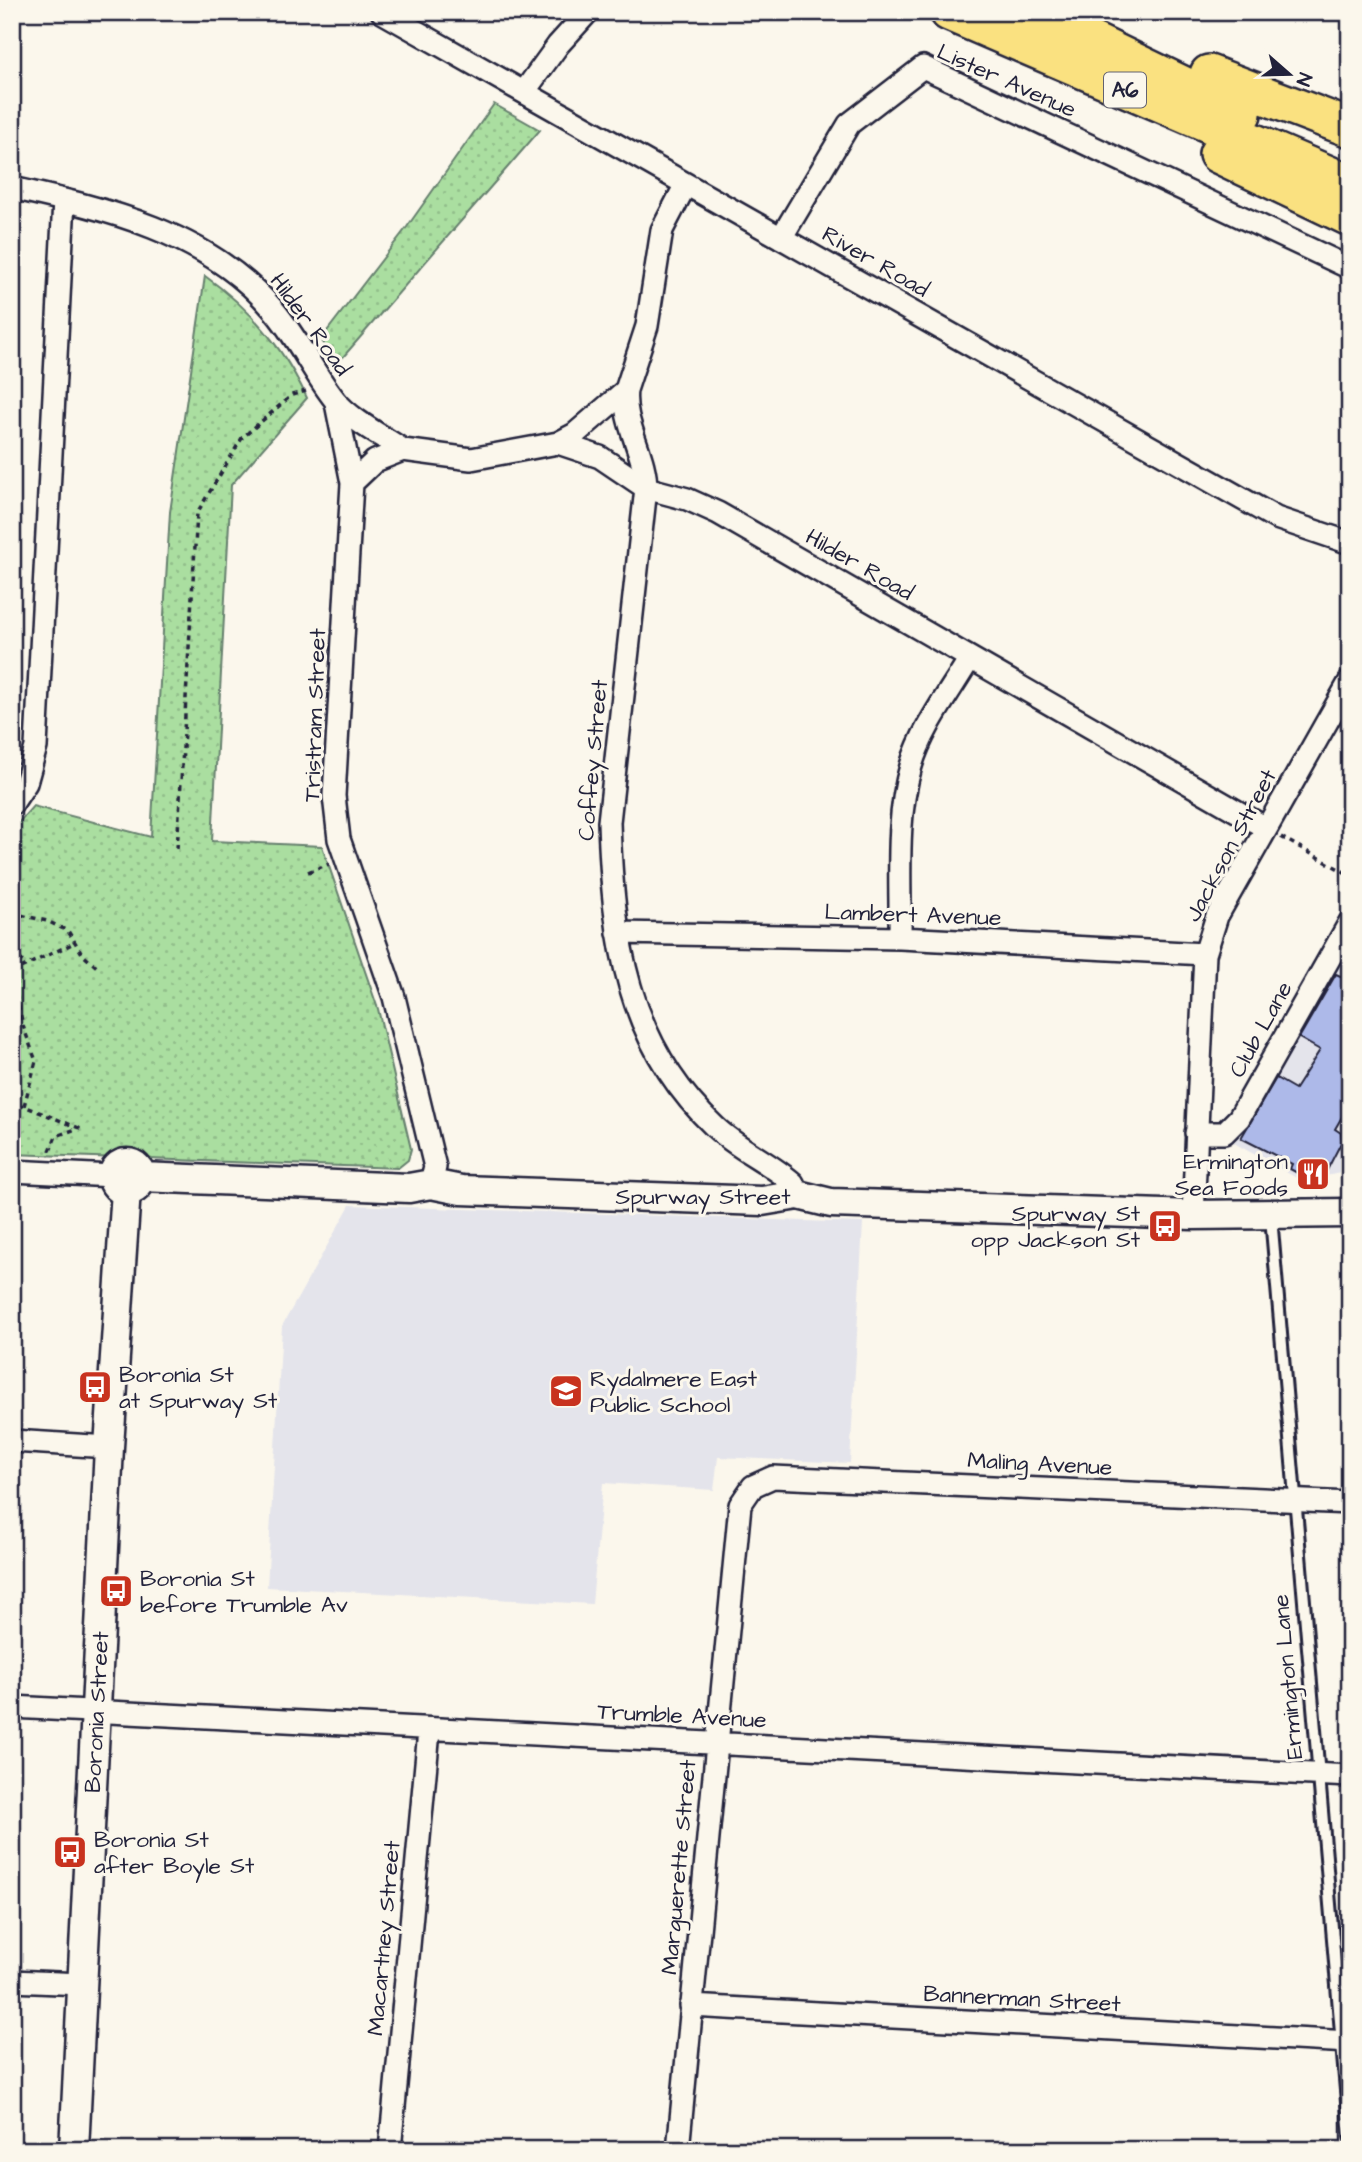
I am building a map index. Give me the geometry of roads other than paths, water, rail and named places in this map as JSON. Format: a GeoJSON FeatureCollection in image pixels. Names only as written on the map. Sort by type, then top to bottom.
{"type":"FeatureCollection","features":[{"type":"Feature","properties":{"kind":"highway","name":"A6"},"geometry":{"type":"LineString","coordinates":[[1031,12],[1233,110],[1350,159]]}},
{"type":"Feature","properties":{"kind":"highway","name":"A6"},"geometry":{"type":"LineString","coordinates":[[958,16],[1350,184]]}},
{"type":"Feature","properties":{"kind":"highway"},"geometry":{"type":"LineString","coordinates":[[958,16],[996,47],[1350,217]]}},
{"type":"Feature","properties":{"kind":"highway"},"geometry":{"type":"LineString","coordinates":[[1065,29],[1167,58],[1350,128]]}},
{"type":"Feature","properties":{"kind":"street","name":"River Road"},"geometry":{"type":"LineString","coordinates":[[382,12],[1276,518],[1350,543]]}},
{"type":"Feature","properties":{"kind":"street"},"geometry":{"type":"LineString","coordinates":[[524,92],[543,64],[588,12]]}},
{"type":"Feature","properties":{"kind":"street","name":"Lister Avenue"},"geometry":{"type":"LineString","coordinates":[[781,238],[849,124],[923,67],[1350,268]]}},
{"type":"Feature","properties":{"kind":"street","name":"Coffey Street"},"geometry":{"type":"LineString","coordinates":[[686,184],[662,230],[647,326],[626,390],[627,412],[645,468],[646,488],[609,822],[611,878],[629,992],[648,1040],[678,1087],[715,1127],[760,1162],[789,1180],[798,1195]]}},
{"type":"Feature","properties":{"kind":"street","name":"Hilder Road"},"geometry":{"type":"LineString","coordinates":[[12,188],[64,200],[168,232],[208,252],[244,278],[273,309],[330,394],[403,450],[471,459],[558,443],[600,457],[646,488],[687,499],[718,513],[1272,831]]}},
{"type":"Feature","properties":{"kind":"street"},"geometry":{"type":"LineString","coordinates":[[12,804],[26,783],[36,747],[64,200]]}},
{"type":"Feature","properties":{"kind":"street"},"geometry":{"type":"LineString","coordinates":[[558,443],[575,434],[626,390]]}},
{"type":"Feature","properties":{"kind":"street","name":"Tristram Street"},"geometry":{"type":"LineString","coordinates":[[330,394],[352,483],[334,796],[339,839],[407,1044],[435,1167],[432,1184]]}},
{"type":"Feature","properties":{"kind":"street"},"geometry":{"type":"LineString","coordinates":[[352,483],[375,461],[403,450]]}},
{"type":"Feature","properties":{"kind":"street"},"geometry":{"type":"LineString","coordinates":[[900,938],[902,817],[911,764],[922,738],[970,658]]}},
{"type":"Feature","properties":{"kind":"street","name":"Jackson Street"},"geometry":{"type":"LineString","coordinates":[[1193,1215],[1205,954],[1217,916],[1272,831],[1350,681]]}},
{"type":"Feature","properties":{"kind":"street","name":"Club Lane"},"geometry":{"type":"LineString","coordinates":[[1196,1133],[1224,1133],[1239,1118],[1350,922]]}},
{"type":"Feature","properties":{"kind":"street","name":"Lambert Avenue"},"geometry":{"type":"LineString","coordinates":[[618,933],[900,938],[1205,954]]}},
{"type":"Feature","properties":{"kind":"street"},"geometry":{"type":"LineString","coordinates":[[12,1171],[127,1181]]}},
{"type":"Feature","properties":{"kind":"street","name":"Spurway Street"},"geometry":{"type":"LineString","coordinates":[[127,1181],[409,1188],[432,1184],[461,1190],[762,1201],[798,1195],[831,1203],[1193,1215],[1350,1213]]}},
{"type":"Feature","properties":{"kind":"street","name":"Boronia Street"},"geometry":{"type":"LineString","coordinates":[[74,2150],[109,1447],[127,1181]]}},
{"type":"Feature","properties":{"kind":"street"},"geometry":{"type":"LineString","coordinates":[[12,1441],[109,1447]]}},
{"type":"Feature","properties":{"kind":"street","name":"Maling Avenue"},"geometry":{"type":"LineString","coordinates":[[740,1505],[753,1486],[773,1477],[1350,1503]]}},
{"type":"Feature","properties":{"kind":"street","name":"Marguerette Street"},"geometry":{"type":"LineString","coordinates":[[678,2150],[715,1742],[721,1716],[740,1505]]}},
{"type":"Feature","properties":{"kind":"street","name":"Trumble Avenue"},"geometry":{"type":"LineString","coordinates":[[12,1707],[429,1731],[715,1742],[1350,1776]]}},
{"type":"Feature","properties":{"kind":"street","name":"Macartney Street"},"geometry":{"type":"LineString","coordinates":[[390,2150],[429,1731]]}},
{"type":"Feature","properties":{"kind":"street"},"geometry":{"type":"LineString","coordinates":[[12,1981],[82,1984]]}},
{"type":"Feature","properties":{"kind":"street","name":"Bannerman Street"},"geometry":{"type":"LineString","coordinates":[[691,2006],[1345,2041]]}},
{"type":"Feature","properties":{"kind":"lane","name":"Ermington Lane"},"geometry":{"type":"LineString","coordinates":[[1270,1214],[1317,1774],[1345,2041],[1350,2137]]}},
{"type":"Feature","properties":{"kind":"place","name":"Ermington Sea Foods"},"geometry":{"type":"Point","coordinates":[1313,1174]}},
{"type":"Feature","properties":{"kind":"place","name":"Spurway St opp Jackson St"},"geometry":{"type":"Point","coordinates":[1165,1226]}},
{"type":"Feature","properties":{"kind":"place","name":"Boronia St at Spurway St"},"geometry":{"type":"Point","coordinates":[95,1387]}},
{"type":"Feature","properties":{"kind":"place","name":"Rydalmere East Public School"},"geometry":{"type":"Point","coordinates":[566,1391]}},
{"type":"Feature","properties":{"kind":"place","name":"Boronia St before Trumble Av"},"geometry":{"type":"Point","coordinates":[116,1591]}},
{"type":"Feature","properties":{"kind":"place","name":"Boronia St after Boyle St"},"geometry":{"type":"Point","coordinates":[70,1852]}}]}
